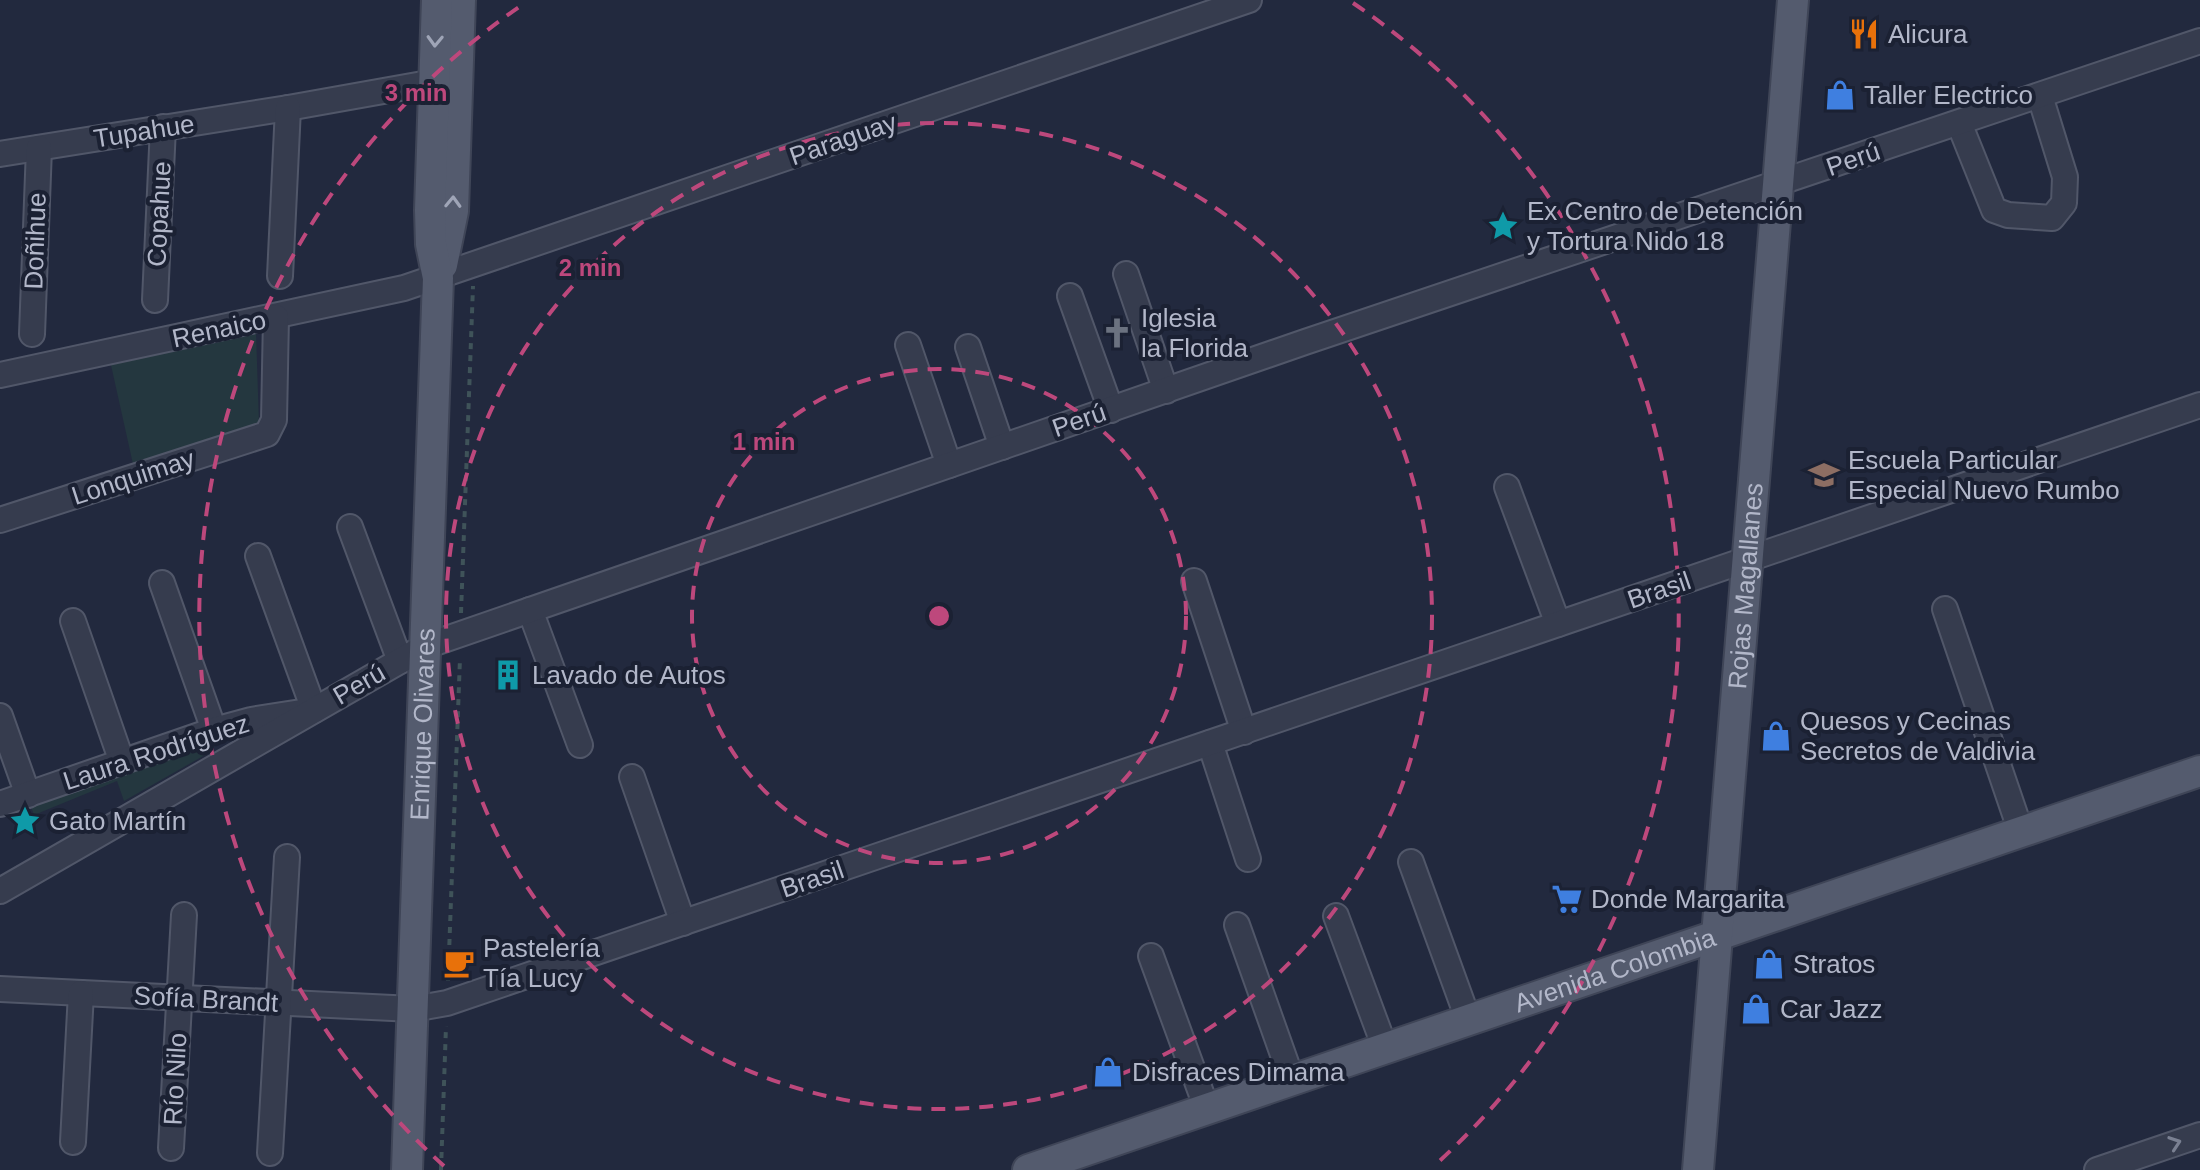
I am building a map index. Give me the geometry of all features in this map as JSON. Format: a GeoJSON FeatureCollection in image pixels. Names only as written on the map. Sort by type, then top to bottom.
{"type":"FeatureCollection","features":[{"type":"Feature","properties":{"kind":"main road","name":"Enrique Olivares"},"geometry":{"type":"LineString","coordinates":[[407,1170],[438,278],[453,211],[446,80],[437,0]]}},
{"type":"Feature","properties":{"kind":"main road","name":"Enrique Olivares"},"geometry":{"type":"LineString","coordinates":[[446,80],[460,0]]}},
{"type":"Feature","properties":{"kind":"main road","name":"Rojas Magallanes"},"geometry":{"type":"LineString","coordinates":[[1698,1170],[1793,0]]}},
{"type":"Feature","properties":{"kind":"main road","name":"Avenida Colombia"},"geometry":{"type":"LineString","coordinates":[[1028,1170],[2200,771]]}},
{"type":"Feature","properties":{"kind":"street","name":"Paraguay"},"geometry":{"type":"LineString","coordinates":[[438,278],[1249,0]]}},
{"type":"Feature","properties":{"kind":"street","name":"Perú"},"geometry":{"type":"LineString","coordinates":[[0,891],[426,646],[949,465],[2200,41]]}},
{"type":"Feature","properties":{"kind":"street","name":"Tupahue"},"geometry":{"type":"LineString","coordinates":[[0,154],[446,80]]}},
{"type":"Feature","properties":{"kind":"street"},"geometry":{"type":"LineString","coordinates":[[1959,123],[1994,210],[2008,215],[2052,218],[2064,203],[2065,177],[2040,96]]}},
{"type":"Feature","properties":{"kind":"street"},"geometry":{"type":"LineString","coordinates":[[280,276],[288,108]]}},
{"type":"Feature","properties":{"kind":"street","name":"Copahue"},"geometry":{"type":"LineString","coordinates":[[155,300],[163,127]]}},
{"type":"Feature","properties":{"kind":"street","name":"Doñihue"},"geometry":{"type":"LineString","coordinates":[[32,334],[39,148]]}},
{"type":"Feature","properties":{"kind":"street"},"geometry":{"type":"LineString","coordinates":[[1126,274],[1166,391]]}},
{"type":"Feature","properties":{"kind":"street","name":"Renaico"},"geometry":{"type":"LineString","coordinates":[[0,375],[276,317],[438,278]]}},
{"type":"Feature","properties":{"kind":"street"},"geometry":{"type":"LineString","coordinates":[[1070,296],[1111,410]]}},
{"type":"Feature","properties":{"kind":"street","name":"Lonquimay"},"geometry":{"type":"LineString","coordinates":[[0,520],[267,434],[274,420],[276,317]]}},
{"type":"Feature","properties":{"kind":"street"},"geometry":{"type":"LineString","coordinates":[[908,345],[949,465]]}},
{"type":"Feature","properties":{"kind":"street"},"geometry":{"type":"LineString","coordinates":[[968,347],[1002,447]]}},
{"type":"Feature","properties":{"kind":"street","name":"Brasil"},"geometry":{"type":"LineString","coordinates":[[413,1009],[447,1003],[2200,405]]}},
{"type":"Feature","properties":{"kind":"street"},"geometry":{"type":"LineString","coordinates":[[1507,487],[1558,624]]}},
{"type":"Feature","properties":{"kind":"street"},"geometry":{"type":"LineString","coordinates":[[350,527],[400,661]]}},
{"type":"Feature","properties":{"kind":"street"},"geometry":{"type":"LineString","coordinates":[[258,556],[314,710]]}},
{"type":"Feature","properties":{"kind":"street"},"geometry":{"type":"LineString","coordinates":[[1194,581],[1244,732]]}},
{"type":"Feature","properties":{"kind":"street"},"geometry":{"type":"LineString","coordinates":[[162,583],[214,730]]}},
{"type":"Feature","properties":{"kind":"street"},"geometry":{"type":"LineString","coordinates":[[1945,609],[2021,832]]}},
{"type":"Feature","properties":{"kind":"street"},"geometry":{"type":"LineString","coordinates":[[530,610],[580,745]]}},
{"type":"Feature","properties":{"kind":"street"},"geometry":{"type":"LineString","coordinates":[[73,621],[122,762]]}},
{"type":"Feature","properties":{"kind":"street","name":"Laura Rodríguez"},"geometry":{"type":"LineString","coordinates":[[0,804],[214,730],[251,720],[314,710]]}},
{"type":"Feature","properties":{"kind":"street"},"geometry":{"type":"LineString","coordinates":[[0,716],[28,795]]}},
{"type":"Feature","properties":{"kind":"street"},"geometry":{"type":"LineString","coordinates":[[1210,743],[1248,859]]}},
{"type":"Feature","properties":{"kind":"street"},"geometry":{"type":"LineString","coordinates":[[632,777],[683,923]]}},
{"type":"Feature","properties":{"kind":"street"},"geometry":{"type":"LineString","coordinates":[[270,1153],[287,857]]}},
{"type":"Feature","properties":{"kind":"street"},"geometry":{"type":"LineString","coordinates":[[1411,862],[1468,1019]]}},
{"type":"Feature","properties":{"kind":"street","name":"Río Nilo"},"geometry":{"type":"LineString","coordinates":[[171,1148],[184,915]]}},
{"type":"Feature","properties":{"kind":"street"},"geometry":{"type":"LineString","coordinates":[[1336,916],[1385,1048]]}},
{"type":"Feature","properties":{"kind":"street"},"geometry":{"type":"LineString","coordinates":[[1237,925],[1292,1080]]}},
{"type":"Feature","properties":{"kind":"street"},"geometry":{"type":"LineString","coordinates":[[1151,956],[1207,1109]]}},
{"type":"Feature","properties":{"kind":"street","name":"Sofía Brandt"},"geometry":{"type":"LineString","coordinates":[[0,989],[413,1009]]}},
{"type":"Feature","properties":{"kind":"street"},"geometry":{"type":"LineString","coordinates":[[73,1142],[81,993]]}},
{"type":"Feature","properties":{"kind":"street"},"geometry":{"type":"LineString","coordinates":[[2097,1170],[2200,1135]]}},
{"type":"Feature","properties":{"kind":"path"},"geometry":{"type":"LineString","coordinates":[[441,1170],[474,266]]}},
{"type":"Feature","properties":{"kind":"shaded area"},"geometry":{"type":"Polygon","coordinates":[[[256,332],[259,424],[133,464],[111,365],[256,332]]]}},
{"type":"Feature","properties":{"kind":"shaded area"},"geometry":{"type":"Polygon","coordinates":[[[211,742],[214,745],[212,751],[124,801],[117,781],[34,815],[29,801],[211,742]]]}},
{"type":"Feature","properties":{"kind":"place","name":"Alicura"},"geometry":{"type":"Point","coordinates":[1864,34]}},
{"type":"Feature","properties":{"kind":"place","name":"Taller Electrico"},"geometry":{"type":"Point","coordinates":[1840,95]}},
{"type":"Feature","properties":{"kind":"place","name":"Ex Centro de Detención y Tortura Nido 18"},"geometry":{"type":"Point","coordinates":[1503,226]}},
{"type":"Feature","properties":{"kind":"place","name":"Iglesia la Florida"},"geometry":{"type":"Point","coordinates":[1117,333]}},
{"type":"Feature","properties":{"kind":"place","name":"Escuela Particular Especial Nuevo Rumbo"},"geometry":{"type":"Point","coordinates":[1824,475]}},
{"type":"Feature","properties":{"kind":"place","name":"Lavado de Autos"},"geometry":{"type":"Point","coordinates":[508,675]}},
{"type":"Feature","properties":{"kind":"place","name":"Quesos y Cecinas Secretos de Valdivia"},"geometry":{"type":"Point","coordinates":[1776,736]}},
{"type":"Feature","properties":{"kind":"place","name":"Gato Martín"},"geometry":{"type":"Point","coordinates":[25,821]}},
{"type":"Feature","properties":{"kind":"place","name":"Donde Margarita"},"geometry":{"type":"Point","coordinates":[1567,899]}},
{"type":"Feature","properties":{"kind":"place","name":"Pastelería Tía Lucy"},"geometry":{"type":"Point","coordinates":[459,963]}},
{"type":"Feature","properties":{"kind":"place","name":"Stratos"},"geometry":{"type":"Point","coordinates":[1769,964]}},
{"type":"Feature","properties":{"kind":"place","name":"Car Jazz"},"geometry":{"type":"Point","coordinates":[1756,1009]}},
{"type":"Feature","properties":{"kind":"place","name":"Disfraces Dimama"},"geometry":{"type":"Point","coordinates":[1108,1072]}}]}
